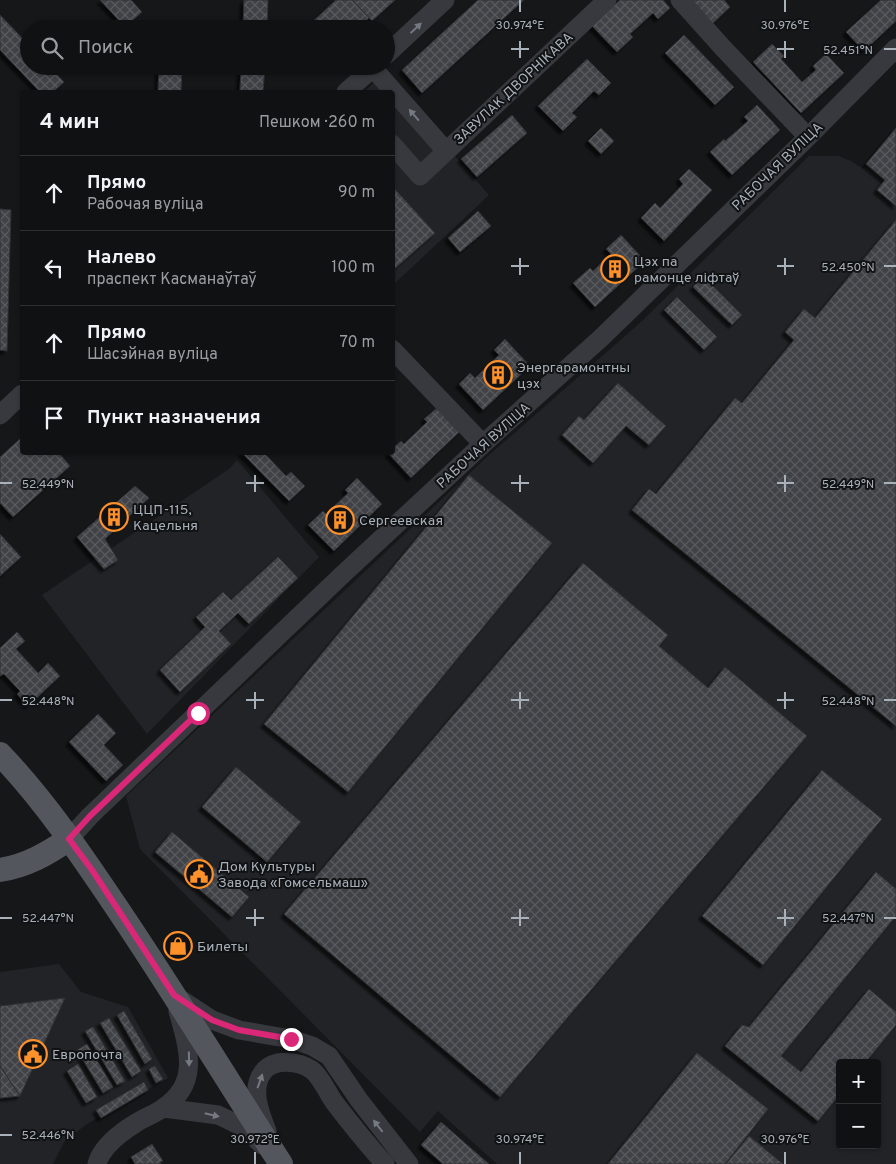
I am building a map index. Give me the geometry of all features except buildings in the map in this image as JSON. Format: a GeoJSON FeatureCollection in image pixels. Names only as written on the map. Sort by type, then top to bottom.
{"type":"FeatureCollection","features":[{"type":"Feature","properties":{"kind":"main road"},"geometry":{"type":"LineString","coordinates":[[0,754],[26,782],[92,870],[174,995],[279,1162]]}},
{"type":"Feature","properties":{"kind":"main road"},"geometry":{"type":"LineString","coordinates":[[0,870],[17,868],[46,855],[69,839]]}},
{"type":"Feature","properties":{"kind":"street"},"geometry":{"type":"LineString","coordinates":[[395,47],[445,0]]}},
{"type":"Feature","properties":{"kind":"street","name":"ЗАВУЛАК ДВОРНІКАВА"},"geometry":{"type":"LineString","coordinates":[[395,147],[420,176],[607,0]]}},
{"type":"Feature","properties":{"kind":"street"},"geometry":{"type":"LineString","coordinates":[[680,0],[808,137]]}},
{"type":"Feature","properties":{"kind":"street","name":"РАБОЧАЯ ВУЛІЦА"},"geometry":{"type":"LineString","coordinates":[[69,839],[90,816],[334,582],[601,338],[808,137],[896,48]]}},
{"type":"Feature","properties":{"kind":"street"},"geometry":{"type":"LineString","coordinates":[[349,90],[365,75]]}},
{"type":"Feature","properties":{"kind":"street"},"geometry":{"type":"LineString","coordinates":[[387,75],[446,151]]}},
{"type":"Feature","properties":{"kind":"street"},"geometry":{"type":"LineString","coordinates":[[395,352],[483,444]]}},
{"type":"Feature","properties":{"kind":"street"},"geometry":{"type":"LineString","coordinates":[[0,415],[20,396]]}},
{"type":"Feature","properties":{"kind":"street"},"geometry":{"type":"LineString","coordinates":[[97,1164],[99,1157],[117,1137],[136,1123],[164,1108],[182,1092],[189,1073],[189,1050],[174,995]]}},
{"type":"Feature","properties":{"kind":"street"},"geometry":{"type":"LineString","coordinates":[[174,995],[212,1020],[239,1030],[291,1039],[312,1046],[329,1056],[359,1100],[409,1164]]}},
{"type":"Feature","properties":{"kind":"street"},"geometry":{"type":"LineString","coordinates":[[279,1162],[262,1118],[256,1093],[258,1081],[263,1072],[271,1066],[284,1062],[303,1065],[314,1071],[344,1116],[385,1164]]}},
{"type":"Feature","properties":{"kind":"street"},"geometry":{"type":"LineString","coordinates":[[164,1108],[218,1115],[244,1128],[279,1162]]}},
{"type":"Feature","properties":{"kind":"shaded area"},"geometry":{"type":"Polygon","coordinates":[[[384,75],[489,195],[395,283],[395,90],[366,90],[384,75]]]}},
{"type":"Feature","properties":{"kind":"shaded area"},"geometry":{"type":"Polygon","coordinates":[[[896,128],[896,1164],[497,1164],[438,1111],[420,1132],[140,849],[126,796],[489,455],[641,322],[809,156],[838,156],[851,161],[863,169],[896,128]]]}},
{"type":"Feature","properties":{"kind":"shaded area"},"geometry":{"type":"Polygon","coordinates":[[[237,460],[319,557],[147,734],[42,595],[229,469],[237,460]]]}},
{"type":"Feature","properties":{"kind":"shaded area"},"geometry":{"type":"Polygon","coordinates":[[[59,964],[81,992],[128,1007],[168,1078],[87,1124],[64,1142],[53,1164],[0,1164],[0,972],[59,964]]]}},
{"type":"Feature","properties":{"kind":"place","name":"Цэх па рамонце ліфтаў"},"geometry":{"type":"Point","coordinates":[615,269]}},
{"type":"Feature","properties":{"kind":"place","name":"Энергарамонтны цэх"},"geometry":{"type":"Point","coordinates":[498,375]}},
{"type":"Feature","properties":{"kind":"place","name":"ЦЦП-115, Кацельня"},"geometry":{"type":"Point","coordinates":[114,517]}},
{"type":"Feature","properties":{"kind":"place","name":"Сергеевская"},"geometry":{"type":"Point","coordinates":[340,520]}},
{"type":"Feature","properties":{"kind":"place","name":"Дом Культуры Завода «Гомсельмаш»"},"geometry":{"type":"Point","coordinates":[199,874]}},
{"type":"Feature","properties":{"kind":"place","name":"Билеты"},"geometry":{"type":"Point","coordinates":[178,946]}},
{"type":"Feature","properties":{"kind":"place","name":"Европочта"},"geometry":{"type":"Point","coordinates":[33,1054]}},
{"type":"Feature","properties":{"kind":"route"},"geometry":{"type":"LineString","coordinates":[[198,713],[90,816],[69,839],[92,870],[174,995],[212,1020],[239,1030],[291,1039]]}}]}
